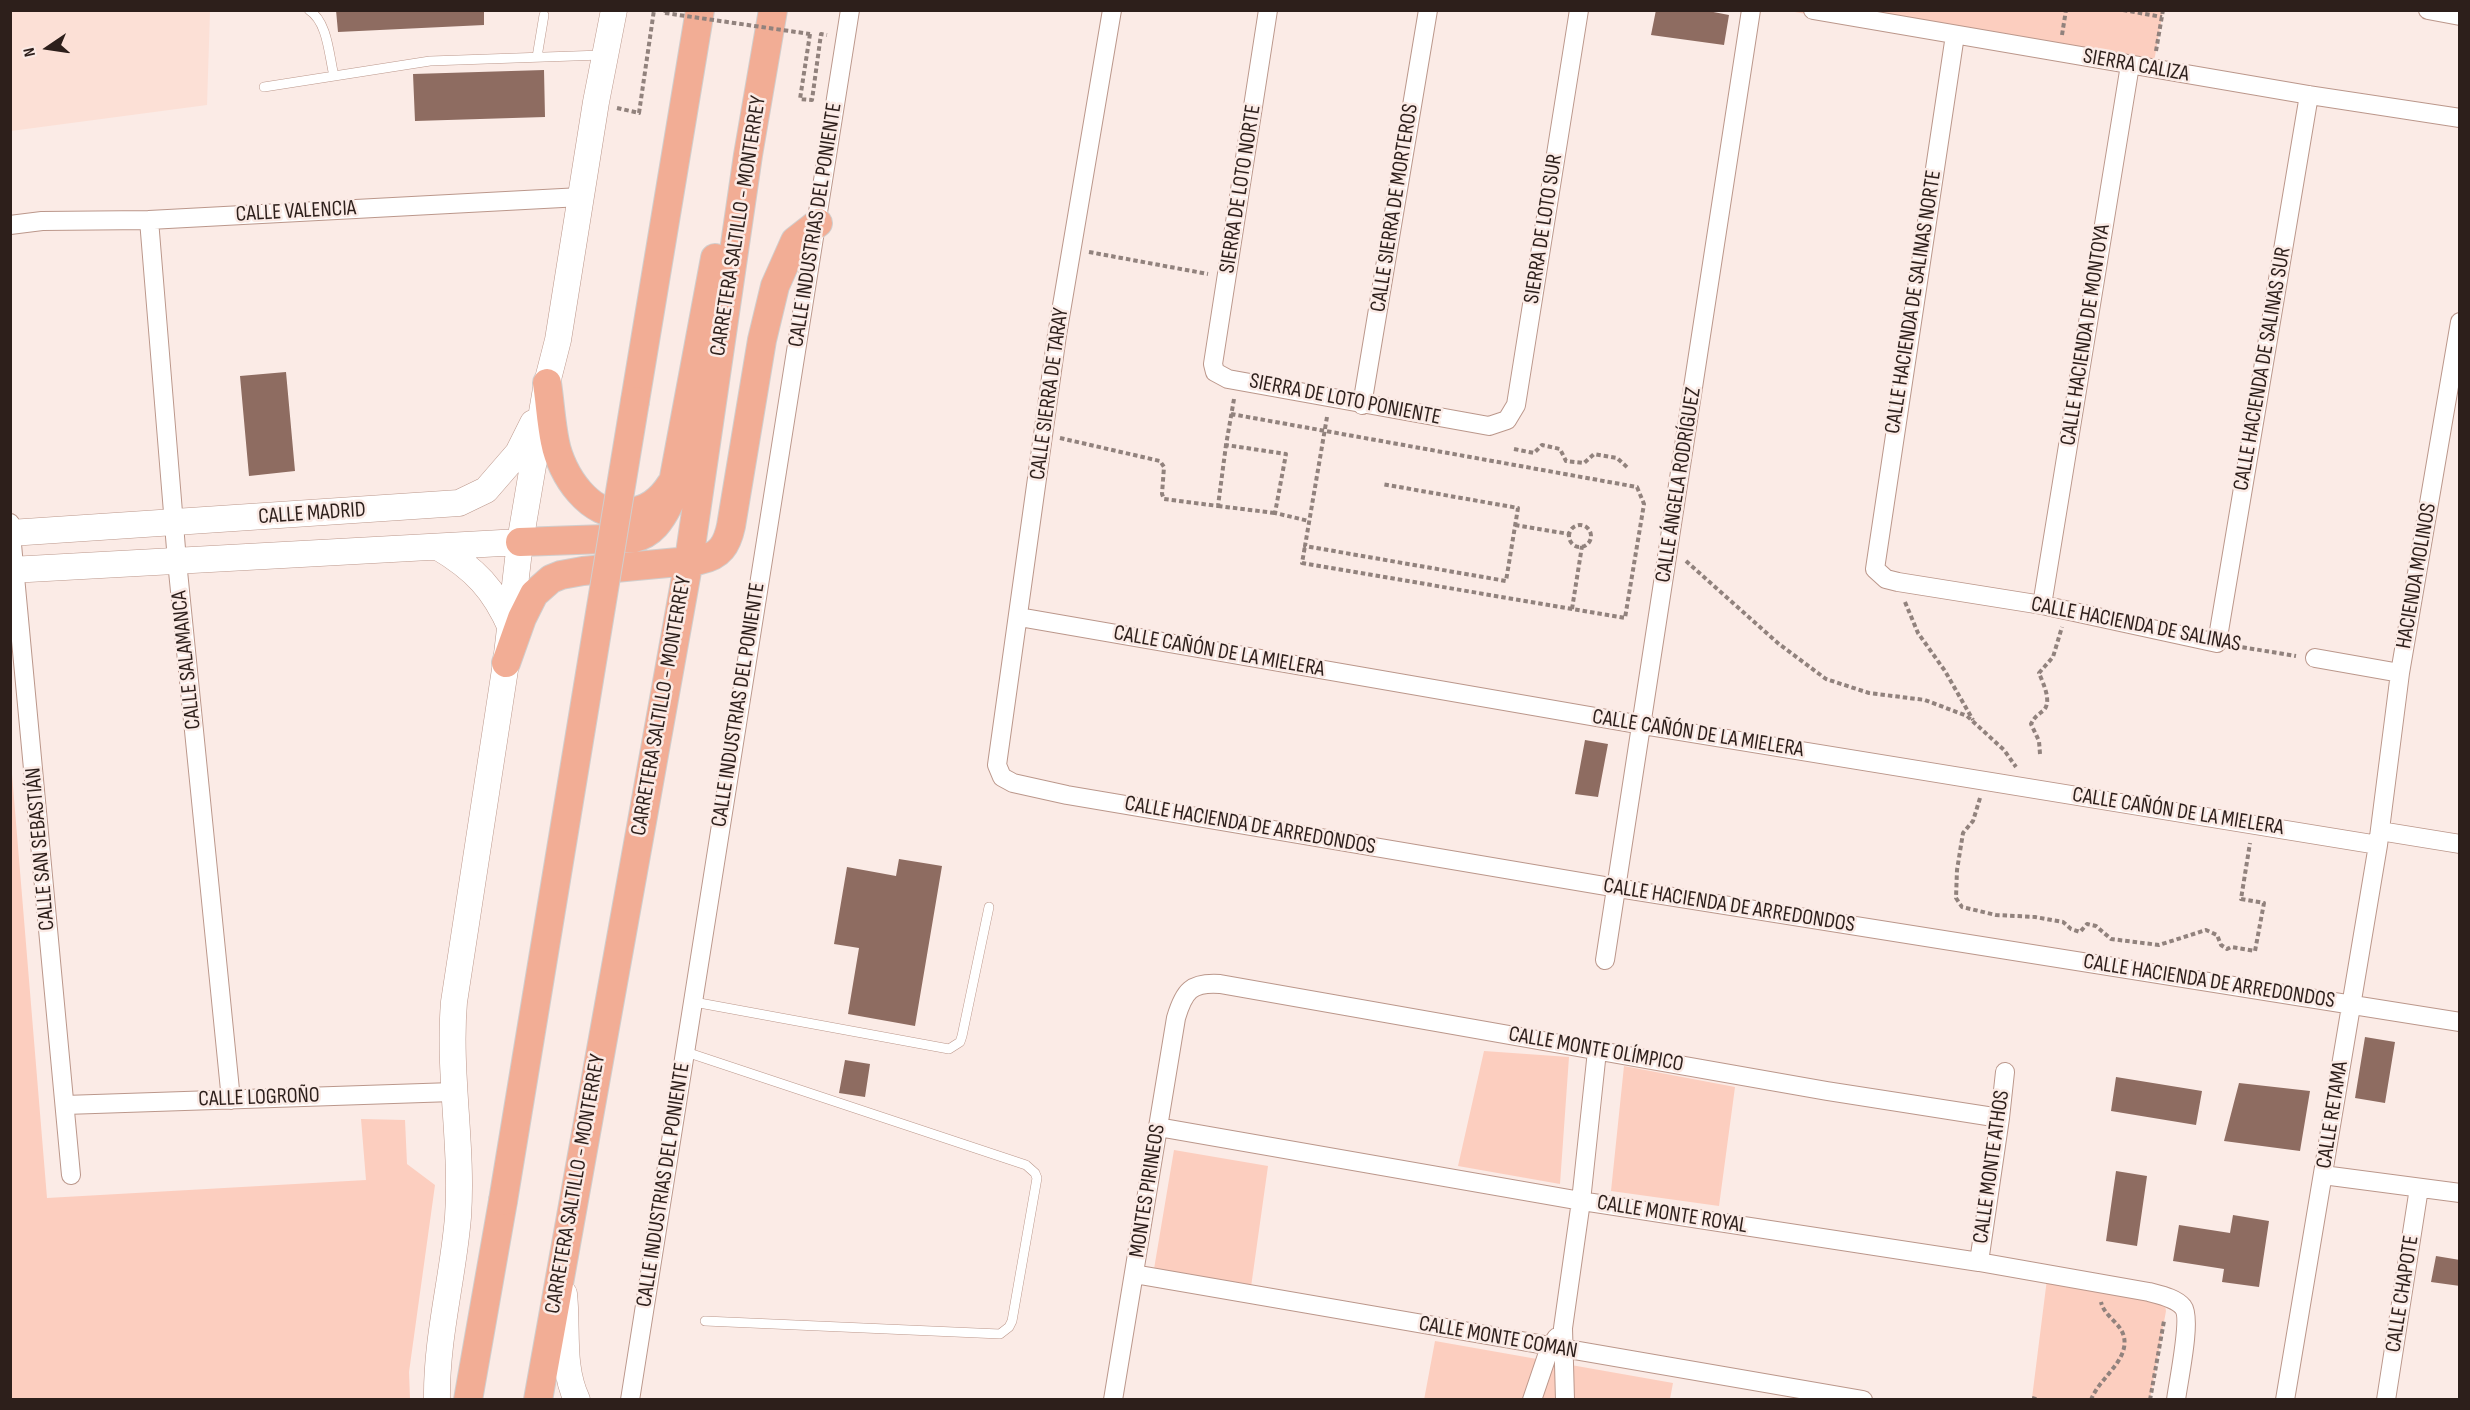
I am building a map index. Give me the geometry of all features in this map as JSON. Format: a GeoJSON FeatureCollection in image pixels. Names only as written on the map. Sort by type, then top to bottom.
{"type":"FeatureCollection","features":[{"type":"Feature","properties":{"kind":"main road"},"geometry":{"type":"LineString","coordinates":[[468,1400],[700,10]]}},
{"type":"Feature","properties":{"kind":"main road","name":"CARRETERA SALTILLO - MONTERREY"},"geometry":{"type":"LineString","coordinates":[[538,1400],[689,560],[748,154],[773,10]]}},
{"type":"Feature","properties":{"kind":"main road"},"geometry":{"type":"LineString","coordinates":[[520,542],[642,536],[651,530],[663,515],[669,504],[722,220],[735,171],[748,154]]}},
{"type":"Feature","properties":{"kind":"main road"},"geometry":{"type":"LineString","coordinates":[[506,663],[522,618],[534,594],[551,579],[583,571],[714,556],[726,543],[762,339],[774,286],[795,241],[818,223]]}},
{"type":"Feature","properties":{"kind":"main road"},"geometry":{"type":"LineString","coordinates":[[547,383],[555,443],[560,460],[569,478],[597,507],[620,514],[630,513],[654,504],[672,482]]}},
{"type":"Feature","properties":{"kind":"street"},"geometry":{"type":"LineString","coordinates":[[437,1400],[443,1328],[458,1219],[459,1189],[453,1092],[454,1002],[506,663],[520,542],[547,383],[558,340],[614,10]]}},
{"type":"Feature","properties":{"kind":"street","name":"CALLE INDUSTRIAS DEL PONIENTE"},"geometry":{"type":"LineString","coordinates":[[630,1400],[694,1002],[724,793],[818,223],[850,10]]}},
{"type":"Feature","properties":{"kind":"street","name":"CALLE SIERRA DE TARAY"},"geometry":{"type":"LineString","coordinates":[[1002,777],[997,765],[1057,335],[1112,10]]}},
{"type":"Feature","properties":{"kind":"street","name":"SIERRA DE LOTO NORTE"},"geometry":{"type":"LineString","coordinates":[[1213,368],[1268,10]]}},
{"type":"Feature","properties":{"kind":"street","name":"CALLE SIERRA DE MORTEROS"},"geometry":{"type":"LineString","coordinates":[[1362,405],[1428,10]]}},
{"type":"Feature","properties":{"kind":"street","name":"SIERRA DE LOTO SUR"},"geometry":{"type":"LineString","coordinates":[[1482,425],[1495,425],[1507,420],[1516,405],[1579,10]]}},
{"type":"Feature","properties":{"kind":"street","name":"CALLE ÁNGELA RODRÍGUEZ"},"geometry":{"type":"LineString","coordinates":[[1605,960],[1751,10]]}},
{"type":"Feature","properties":{"kind":"street","name":"SIERRA CALIZA"},"geometry":{"type":"LineString","coordinates":[[1813,10],[2152,69],[2460,118]]}},
{"type":"Feature","properties":{"kind":"street"},"geometry":{"type":"LineString","coordinates":[[2428,10],[2460,16]]}},
{"type":"Feature","properties":{"kind":"street","name":"CALLE HACIENDA DE SALINAS NORTE"},"geometry":{"type":"LineString","coordinates":[[1875,569],[1955,34]]}},
{"type":"Feature","properties":{"kind":"street","name":"CALLE HACIENDA DE MONTOYA"},"geometry":{"type":"LineString","coordinates":[[2042,605],[2130,65]]}},
{"type":"Feature","properties":{"kind":"street","name":"CALLE HACIENDA DE SALINAS SUR"},"geometry":{"type":"LineString","coordinates":[[2217,643],[2309,95]]}},
{"type":"Feature","properties":{"kind":"street","name":"CALLE VALENCIA"},"geometry":{"type":"LineString","coordinates":[[10,225],[42,221],[149,220],[581,197]]}},
{"type":"Feature","properties":{"kind":"street","name":"CALLE SALAMANCA"},"geometry":{"type":"LineString","coordinates":[[149,220],[177,561],[231,1100]]}},
{"type":"Feature","properties":{"kind":"street","name":"HACIENDA MOLINOS"},"geometry":{"type":"LineString","coordinates":[[2379,838],[2400,673],[2460,322]]}},
{"type":"Feature","properties":{"kind":"street","name":"SIERRA DE LOTO PONIENTE"},"geometry":{"type":"LineString","coordinates":[[1213,368],[1220,376],[1237,380],[1362,405],[1482,425]]}},
{"type":"Feature","properties":{"kind":"street","name":"CALLE MADRID"},"geometry":{"type":"LineString","coordinates":[[11,533],[174,524],[459,503],[486,490],[518,453],[530,434],[547,383]]}},
{"type":"Feature","properties":{"kind":"street","name":"CALLE SAN SEBASTIÁN"},"geometry":{"type":"LineString","coordinates":[[10,523],[71,1175]]}},
{"type":"Feature","properties":{"kind":"street","name":"CALLE MADRID"},"geometry":{"type":"LineString","coordinates":[[13,569],[520,542]]}},
{"type":"Feature","properties":{"kind":"street"},"geometry":{"type":"LineString","coordinates":[[438,547],[460,561],[490,588],[510,628]]}},
{"type":"Feature","properties":{"kind":"street","name":"CALLE HACIENDA DE SALINAS"},"geometry":{"type":"LineString","coordinates":[[1875,569],[1886,579],[1898,582],[2042,605],[2217,643]]}},
{"type":"Feature","properties":{"kind":"street","name":"CALLE CAÑÓN DE LA MIELERA"},"geometry":{"type":"LineString","coordinates":[[1019,617],[1642,725],[2023,787],[2379,838],[2460,844]]}},
{"type":"Feature","properties":{"kind":"street"},"geometry":{"type":"LineString","coordinates":[[2315,658],[2400,673]]}},
{"type":"Feature","properties":{"kind":"street","name":"CALLE HACIENDA DE ARREDONDOS"},"geometry":{"type":"LineString","coordinates":[[1002,777],[1013,783],[1067,795],[1617,888],[2460,1022]]}},
{"type":"Feature","properties":{"kind":"street","name":"CALLE RETAMA"},"geometry":{"type":"LineString","coordinates":[[2291,1398],[2351,1003],[2379,838]]}},
{"type":"Feature","properties":{"kind":"street","name":"CALLE MONTE OLÍMPICO"},"geometry":{"type":"LineString","coordinates":[[1193,987],[1220,984],[1827,1091],[2000,1118]]}},
{"type":"Feature","properties":{"kind":"street","name":"MONTES PIRINEOS"},"geometry":{"type":"LineString","coordinates":[[1113,1400],[1176,1018],[1187,993],[1193,987]]}},
{"type":"Feature","properties":{"kind":"street"},"geometry":{"type":"LineString","coordinates":[[1532,1400],[1557,1348],[1563,1328],[1581,1201],[1597,1050]]}},
{"type":"Feature","properties":{"kind":"street","name":"CALLE MONTE ATHOS"},"geometry":{"type":"LineString","coordinates":[[1979,1262],[2005,1072]]}},
{"type":"Feature","properties":{"kind":"street","name":"CALLE LOGROÑO"},"geometry":{"type":"LineString","coordinates":[[65,1104],[453,1092]]}},
{"type":"Feature","properties":{"kind":"street","name":"CALLE MONTE ROYAL"},"geometry":{"type":"LineString","coordinates":[[1158,1126],[1581,1201],[1979,1262],[2149,1292],[2171,1299],[2174,1309]]}},
{"type":"Feature","properties":{"kind":"street"},"geometry":{"type":"LineString","coordinates":[[2324,1175],[2460,1193]]}},
{"type":"Feature","properties":{"kind":"street","name":"CALLE CHAPOTE"},"geometry":{"type":"LineString","coordinates":[[2386,1400],[2419,1188]]}},
{"type":"Feature","properties":{"kind":"street"},"geometry":{"type":"LineString","coordinates":[[560,1270],[569,1378],[577,1400]]}},
{"type":"Feature","properties":{"kind":"street","name":"CALLE MONTE COMAN"},"geometry":{"type":"LineString","coordinates":[[1134,1274],[1863,1400]]}},
{"type":"Feature","properties":{"kind":"street"},"geometry":{"type":"LineString","coordinates":[[2174,1309],[2187,1326],[2176,1400]]}},
{"type":"Feature","properties":{"kind":"street"},"geometry":{"type":"LineString","coordinates":[[1557,1348],[1564,1400]]}},
{"type":"Feature","properties":{"kind":"lane"},"geometry":{"type":"LineString","coordinates":[[309,10],[323,29],[333,76]]}},
{"type":"Feature","properties":{"kind":"lane"},"geometry":{"type":"LineString","coordinates":[[537,57],[544,15]]}},
{"type":"Feature","properties":{"kind":"lane"},"geometry":{"type":"LineString","coordinates":[[264,87],[430,62],[605,55]]}},
{"type":"Feature","properties":{"kind":"lane"},"geometry":{"type":"LineString","coordinates":[[694,1002],[949,1049],[960,1042],[962,1036],[989,907]]}},
{"type":"Feature","properties":{"kind":"lane"},"geometry":{"type":"LineString","coordinates":[[686,1052],[1026,1166],[1035,1173],[1037,1178],[1011,1321],[1000,1334],[705,1321]]}},
{"type":"Feature","properties":{"kind":"path"},"geometry":{"type":"LineString","coordinates":[[639,113],[654,10]]}},
{"type":"Feature","properties":{"kind":"path"},"geometry":{"type":"LineString","coordinates":[[2123,10],[2162,17]]}},
{"type":"Feature","properties":{"kind":"path"},"geometry":{"type":"LineString","coordinates":[[2152,69],[2163,10]]}},
{"type":"Feature","properties":{"kind":"path"},"geometry":{"type":"LineString","coordinates":[[665,12],[810,34],[800,99],[812,100],[821,34]]}},
{"type":"Feature","properties":{"kind":"path"},"geometry":{"type":"LineString","coordinates":[[1073,249],[1227,278]]}},
{"type":"Feature","properties":{"kind":"path"},"geometry":{"type":"LineString","coordinates":[[1218,506],[1237,380]]}},
{"type":"Feature","properties":{"kind":"path"},"geometry":{"type":"LineString","coordinates":[[1231,414],[1325,431],[1637,487],[1644,504],[1624,618],[1302,563],[1325,431],[1328,398]]}},
{"type":"Feature","properties":{"kind":"path"},"geometry":{"type":"LineString","coordinates":[[1044,435],[1160,461],[1164,467],[1162,494],[1164,499],[1275,513],[1309,520]]}},
{"type":"Feature","properties":{"kind":"path"},"geometry":{"type":"LineString","coordinates":[[1226,445],[1286,454],[1275,513]]}},
{"type":"Feature","properties":{"kind":"path"},"geometry":{"type":"LineString","coordinates":[[1514,450],[1534,453],[1542,445],[1560,449],[1566,461],[1584,463],[1594,454],[1617,458],[1629,469]]}},
{"type":"Feature","properties":{"kind":"path"},"geometry":{"type":"LineString","coordinates":[[1305,546],[1506,581],[1518,508],[1382,484]]}},
{"type":"Feature","properties":{"kind":"path"},"geometry":{"type":"LineString","coordinates":[[1515,525],[1569,534]]}},
{"type":"Feature","properties":{"kind":"path"},"geometry":{"type":"LineString","coordinates":[[1572,609],[1582,546],[1590,539],[1588,529],[1578,525],[1572,528],[1569,534],[1572,544],[1582,546]]}},
{"type":"Feature","properties":{"kind":"path"},"geometry":{"type":"LineString","coordinates":[[1669,545],[1779,644],[1826,679],[1869,693],[1924,700],[1967,716],[2004,750],[2017,769],[2023,787]]}},
{"type":"Feature","properties":{"kind":"path"},"geometry":{"type":"LineString","coordinates":[[1898,582],[1918,633],[1946,671],[1974,724]]}},
{"type":"Feature","properties":{"kind":"path"},"geometry":{"type":"LineString","coordinates":[[2040,754],[2039,741],[2031,724],[2035,715],[2046,708],[2048,702],[2039,673],[2053,657],[2066,611]]}},
{"type":"Feature","properties":{"kind":"path","name":"CALLE HACIENDA DE SALINAS"},"geometry":{"type":"LineString","coordinates":[[2217,643],[2315,658]]}},
{"type":"Feature","properties":{"kind":"path"},"geometry":{"type":"LineString","coordinates":[[1981,796],[1973,822],[1963,833],[1957,870],[1956,898],[1962,907],[1996,915],[2035,917],[2063,922],[2071,929],[2080,932],[2087,924],[2097,926],[2111,939],[2159,945],[2206,930],[2217,935],[2221,945],[2227,949],[2231,947],[2255,951],[2264,903],[2241,899],[2251,841]]}},
{"type":"Feature","properties":{"kind":"path"},"geometry":{"type":"LineString","coordinates":[[2091,1400],[2124,1352],[2125,1344],[2124,1334],[2103,1309],[2102,1295]]}},
{"type":"Feature","properties":{"kind":"path"},"geometry":{"type":"LineString","coordinates":[[2150,1400],[2174,1309]]}},
{"type":"Feature","properties":{"kind":"path"},"geometry":{"type":"LineString","coordinates":[[2032,1398],[2040,1400]]}},
{"type":"Feature","properties":{"kind":"shaded area"},"geometry":{"type":"Polygon","coordinates":[[[10,11],[210,11],[207,105],[11,131],[10,11]]]}},
{"type":"Feature","properties":{"kind":"shaded area"},"geometry":{"type":"Polygon","coordinates":[[[1789,11],[2163,11],[2152,73],[1789,11]]]}},
{"type":"Feature","properties":{"kind":"shaded area"},"geometry":{"type":"Polygon","coordinates":[[[10,750],[47,1198],[366,1180],[361,1119],[405,1120],[407,1164],[435,1185],[409,1372],[410,1399],[11,1399],[10,750]]]}},
{"type":"Feature","properties":{"kind":"shaded area"},"geometry":{"type":"Polygon","coordinates":[[[1484,1051],[1569,1057],[1560,1184],[1458,1166],[1484,1051]]]}},
{"type":"Feature","properties":{"kind":"shaded area"},"geometry":{"type":"Polygon","coordinates":[[[1624,1066],[1735,1087],[1719,1206],[1611,1191],[1624,1066]]]}},
{"type":"Feature","properties":{"kind":"shaded area"},"geometry":{"type":"Polygon","coordinates":[[[1174,1150],[1268,1166],[1251,1287],[1154,1269],[1174,1150]]]}},
{"type":"Feature","properties":{"kind":"shaded area"},"geometry":{"type":"Polygon","coordinates":[[[2047,1279],[2158,1298],[2165,1305],[2166,1311],[2150,1399],[2032,1398],[2047,1279]]]}},
{"type":"Feature","properties":{"kind":"shaded area"},"geometry":{"type":"Polygon","coordinates":[[[1435,1341],[1673,1383],[1670,1399],[1424,1400],[1435,1341]]]}},
{"type":"Feature","properties":{"kind":"building"},"geometry":{"type":"Polygon","coordinates":[[[336,10],[484,10],[484,25],[338,32],[336,10]]]}},
{"type":"Feature","properties":{"kind":"building"},"geometry":{"type":"Polygon","coordinates":[[[1656,10],[1703,10],[1729,15],[1724,45],[1651,35],[1656,10]]]}},
{"type":"Feature","properties":{"kind":"building"},"geometry":{"type":"Polygon","coordinates":[[[544,70],[545,117],[415,121],[413,74],[544,70]]]}},
{"type":"Feature","properties":{"kind":"building"},"geometry":{"type":"Polygon","coordinates":[[[286,372],[295,471],[249,476],[240,376],[286,372]]]}},
{"type":"Feature","properties":{"kind":"building"},"geometry":{"type":"Polygon","coordinates":[[[1585,740],[1608,744],[1598,797],[1575,794],[1585,740]]]}},
{"type":"Feature","properties":{"kind":"building"},"geometry":{"type":"Polygon","coordinates":[[[899,859],[942,866],[915,1026],[848,1014],[859,948],[834,944],[847,867],[896,876],[899,859]]]}},
{"type":"Feature","properties":{"kind":"building"},"geometry":{"type":"Polygon","coordinates":[[[2365,1037],[2395,1042],[2385,1103],[2355,1098],[2365,1037]]]}},
{"type":"Feature","properties":{"kind":"building"},"geometry":{"type":"Polygon","coordinates":[[[845,1060],[870,1064],[865,1097],[839,1093],[845,1060]]]}},
{"type":"Feature","properties":{"kind":"building"},"geometry":{"type":"Polygon","coordinates":[[[2116,1077],[2202,1091],[2196,1125],[2111,1111],[2116,1077]]]}},
{"type":"Feature","properties":{"kind":"building"},"geometry":{"type":"Polygon","coordinates":[[[2239,1083],[2310,1091],[2300,1151],[2224,1141],[2239,1083]]]}},
{"type":"Feature","properties":{"kind":"building"},"geometry":{"type":"Polygon","coordinates":[[[2116,1171],[2147,1176],[2137,1246],[2106,1241],[2116,1171]]]}},
{"type":"Feature","properties":{"kind":"building"},"geometry":{"type":"Polygon","coordinates":[[[2233,1215],[2269,1221],[2259,1287],[2222,1282],[2224,1269],[2173,1261],[2179,1225],[2230,1233],[2233,1215]]]}},
{"type":"Feature","properties":{"kind":"building"},"geometry":{"type":"Polygon","coordinates":[[[2436,1256],[2460,1260],[2460,1286],[2431,1282],[2436,1256]]]}}]}
